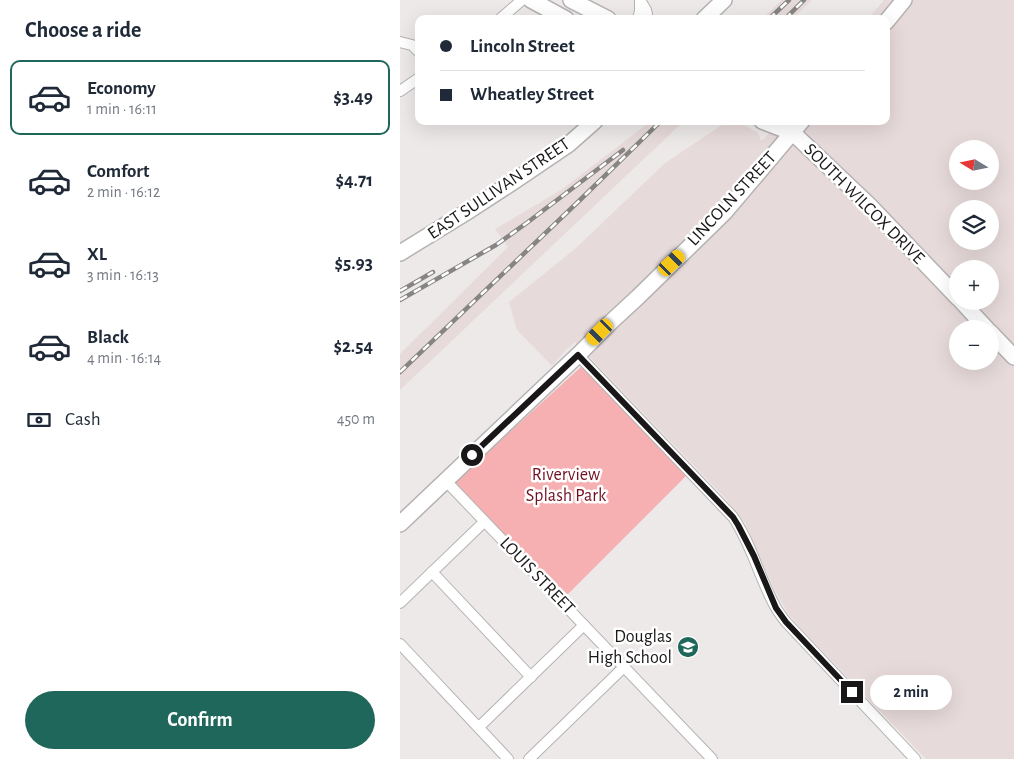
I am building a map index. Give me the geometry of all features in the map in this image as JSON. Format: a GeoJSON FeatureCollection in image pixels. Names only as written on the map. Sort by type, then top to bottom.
{"type":"FeatureCollection","features":[{"type":"Feature","properties":{"kind":"main road"},"geometry":{"type":"LineString","coordinates":[[531,0],[559,15]]}},
{"type":"Feature","properties":{"kind":"main road"},"geometry":{"type":"LineString","coordinates":[[571,0],[600,15]]}},
{"type":"Feature","properties":{"kind":"main road"},"geometry":{"type":"LineString","coordinates":[[708,15],[724,0]]}},
{"type":"Feature","properties":{"kind":"main road"},"geometry":{"type":"LineString","coordinates":[[890,17],[904,0]]}},
{"type":"Feature","properties":{"kind":"main road","name":"EAST SULLIVAN STREET"},"geometry":{"type":"LineString","coordinates":[[400,253],[422,241],[516,180],[569,144],[590,125]]}},
{"type":"Feature","properties":{"kind":"main road","name":"SOUTH WILCOX DRIVE"},"geometry":{"type":"LineString","coordinates":[[793,125],[949,289]]}},
{"type":"Feature","properties":{"kind":"main road","name":"LINCOLN STREET"},"geometry":{"type":"LineString","coordinates":[[400,524],[578,355],[724,212],[793,125]]}},
{"type":"Feature","properties":{"kind":"main road"},"geometry":{"type":"LineString","coordinates":[[969,310],[979,320]]}},
{"type":"Feature","properties":{"kind":"main road"},"geometry":{"type":"LineString","coordinates":[[999,341],[1014,357]]}},
{"type":"Feature","properties":{"kind":"street"},"geometry":{"type":"LineString","coordinates":[[505,15],[522,0]]}},
{"type":"Feature","properties":{"kind":"street"},"geometry":{"type":"LineString","coordinates":[[639,15],[640,0]]}},
{"type":"Feature","properties":{"kind":"street"},"geometry":{"type":"LineString","coordinates":[[640,0],[647,15]]}},
{"type":"Feature","properties":{"kind":"street"},"geometry":{"type":"LineString","coordinates":[[400,42],[412,45],[415,48]]}},
{"type":"Feature","properties":{"kind":"street"},"geometry":{"type":"LineString","coordinates":[[400,91],[415,81]]}},
{"type":"Feature","properties":{"kind":"street"},"geometry":{"type":"LineString","coordinates":[[578,355],[733,517],[754,556],[776,608],[786,622],[915,759]]}},
{"type":"Feature","properties":{"kind":"street","name":"LOUIS STREET"},"geometry":{"type":"LineString","coordinates":[[446,480],[712,759]]}},
{"type":"Feature","properties":{"kind":"street"},"geometry":{"type":"LineString","coordinates":[[400,603],[484,522]]}},
{"type":"Feature","properties":{"kind":"street"},"geometry":{"type":"LineString","coordinates":[[432,572],[531,676]]}},
{"type":"Feature","properties":{"kind":"street"},"geometry":{"type":"LineString","coordinates":[[479,727],[584,625]]}},
{"type":"Feature","properties":{"kind":"street"},"geometry":{"type":"LineString","coordinates":[[400,644],[508,759]]}},
{"type":"Feature","properties":{"kind":"street"},"geometry":{"type":"LineString","coordinates":[[529,759],[624,666]]}},
{"type":"Feature","properties":{"kind":"shaded area"},"geometry":{"type":"Polygon","coordinates":[[[782,0],[812,0],[796,15],[766,15],[782,0]]]}},
{"type":"Feature","properties":{"kind":"shaded area"},"geometry":{"type":"Polygon","coordinates":[[[884,0],[1014,0],[1014,759],[926,759],[788,613],[775,591],[745,523],[725,498],[575,342],[552,366],[517,330],[509,302],[576,248],[665,163],[722,125],[745,125],[758,133],[761,140],[776,125],[890,125],[890,15],[871,15],[884,0]]]}},
{"type":"Feature","properties":{"kind":"shaded area"},"geometry":{"type":"Polygon","coordinates":[[[646,125],[680,125],[400,390],[400,354],[508,247],[495,229],[561,190],[646,125]]]}},
{"type":"Feature","properties":{"kind":"green space","name":"Riverview Splash Park"},"geometry":{"type":"Polygon","coordinates":[[[582,366],[687,475],[563,599],[455,482],[582,366]]]}},
{"type":"Feature","properties":{"kind":"railway"},"geometry":{"type":"LineString","coordinates":[[773,15],[789,0]]}},
{"type":"Feature","properties":{"kind":"railway"},"geometry":{"type":"LineString","coordinates":[[789,15],[804,0]]}},
{"type":"Feature","properties":{"kind":"railway"},"geometry":{"type":"LineString","coordinates":[[400,372],[657,125]]}},
{"type":"Feature","properties":{"kind":"railway"},"geometry":{"type":"LineString","coordinates":[[400,300],[496,245],[623,150]]}},
{"type":"Feature","properties":{"kind":"railway"},"geometry":{"type":"LineString","coordinates":[[400,291],[433,272]]}},
{"type":"Feature","properties":{"kind":"place","name":"Douglas High School"},"geometry":{"type":"Point","coordinates":[688,647]}},
{"type":"Feature","properties":{"kind":"route"},"geometry":{"type":"LineString","coordinates":[[472,455],[578,355],[733,517],[754,556],[776,608],[786,622],[852,692]]}}]}
